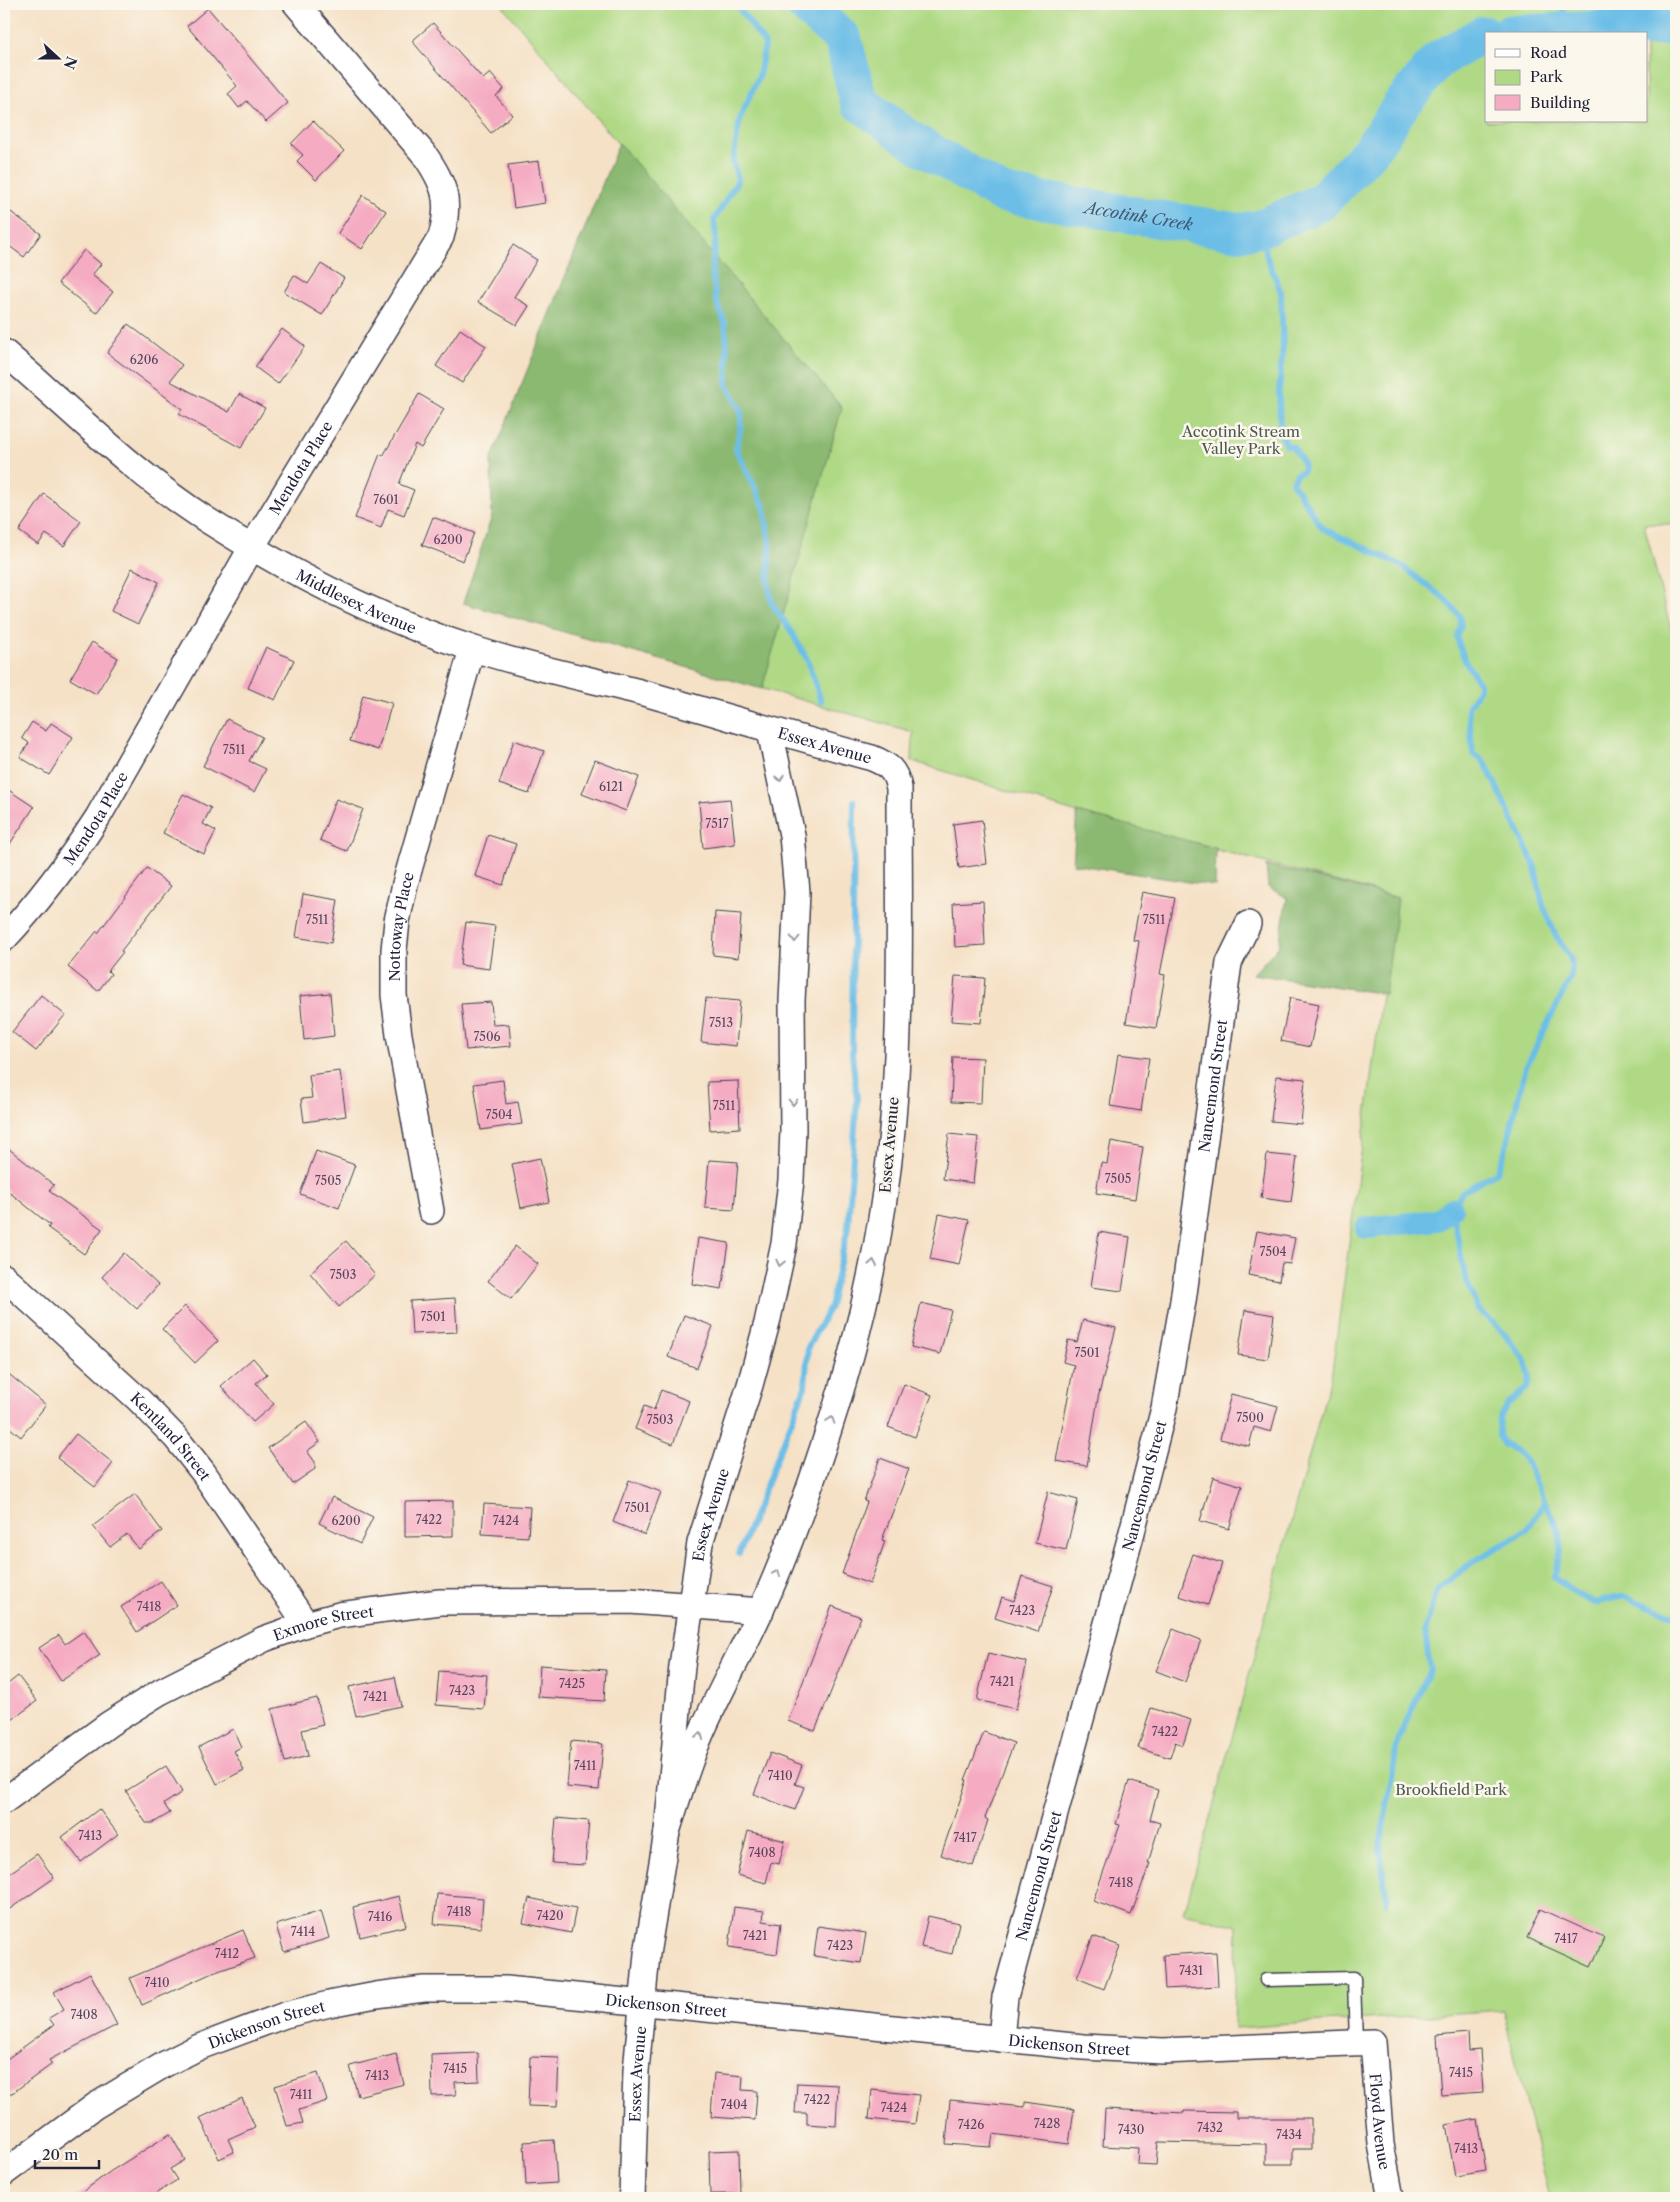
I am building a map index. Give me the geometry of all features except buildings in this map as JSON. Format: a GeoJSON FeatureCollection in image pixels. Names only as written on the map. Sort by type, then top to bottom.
{"type":"FeatureCollection","features":[{"type":"Feature","properties":{"kind":"street","name":"Mendota Place"},"geometry":{"type":"LineString","coordinates":[[4,939],[27,915],[77,850],[98,817],[252,547],[441,237],[446,219],[445,190],[434,167],[296,4]]}},
{"type":"Feature","properties":{"kind":"street","name":"Middlesex Avenue"},"geometry":{"type":"LineString","coordinates":[[4,352],[137,470],[206,520],[300,575],[359,604],[472,649],[651,695],[770,730]]}},
{"type":"Feature","properties":{"kind":"street","name":"Nottoway Place"},"geometry":{"type":"LineString","coordinates":[[432,1212],[399,1035],[394,995],[394,950],[404,884],[472,649]]}},
{"type":"Feature","properties":{"kind":"street","name":"Essex Avenue"},"geometry":{"type":"LineString","coordinates":[[632,2198],[636,2071],[646,1954],[667,1832],[682,1666],[690,1605],[700,1543],[750,1385],[767,1323],[784,1244],[791,1180],[793,1130],[792,1001],[797,892],[792,835],[770,730],[872,758],[887,764],[893,770],[898,788],[899,987],[894,1112],[883,1206],[869,1284],[849,1364],[818,1461],[778,1572],[703,1729],[688,1766],[667,1832]]}},
{"type":"Feature","properties":{"kind":"street","name":"Nancemond Street"},"geometry":{"type":"LineString","coordinates":[[1001,2039],[1006,1997],[1164,1408],[1183,1301],[1229,963],[1248,924]]}},
{"type":"Feature","properties":{"kind":"street","name":"Kentland Street"},"geometry":{"type":"LineString","coordinates":[[4,1277],[139,1400],[176,1438],[203,1472],[306,1624]]}},
{"type":"Feature","properties":{"kind":"street","name":"Exmore Street"},"geometry":{"type":"LineString","coordinates":[[4,1801],[109,1724],[160,1692],[264,1639],[306,1624],[348,1614],[440,1602],[630,1601],[761,1611]]}},
{"type":"Feature","properties":{"kind":"street","name":"Dickenson Street"},"geometry":{"type":"LineString","coordinates":[[4,2173],[95,2106],[165,2064],[238,2031],[285,2015],[328,2004],[376,1995],[462,1988],[506,1989],[642,2001],[1083,2047],[1164,2051],[1364,2042]]}},
{"type":"Feature","properties":{"kind":"street","name":"Floyd Avenue"},"geometry":{"type":"LineString","coordinates":[[1364,2042],[1392,2198]]}},
{"type":"Feature","properties":{"kind":"lane"},"geometry":{"type":"LineString","coordinates":[[1266,1980],[1354,1978],[1364,2042]]}},
{"type":"Feature","properties":{"kind":"green space","name":"Accotink Stream Valley Park"},"geometry":{"type":"Polygon","coordinates":[[[501,4],[1676,4],[1676,524],[1644,524],[1676,650],[1676,2198],[1549,2198],[1503,2010],[1234,2028],[1237,1926],[1184,1913],[1332,1372],[1395,897],[1074,812],[912,761],[913,732],[760,688],[840,408],[501,4]]]}},
{"type":"Feature","properties":{"kind":"green space"},"geometry":{"type":"Polygon","coordinates":[[[619,143],[842,408],[762,689],[463,603],[492,516],[491,460],[619,143]]]}},
{"type":"Feature","properties":{"kind":"green space"},"geometry":{"type":"Polygon","coordinates":[[[1077,812],[1216,848],[1215,886],[1073,864],[1077,812]]]}},
{"type":"Feature","properties":{"kind":"green space"},"geometry":{"type":"Polygon","coordinates":[[[1266,865],[1398,898],[1385,994],[1253,974],[1279,946],[1287,898],[1268,887],[1266,865]]]}},
{"type":"Feature","properties":{"kind":"waterway"},"geometry":{"type":"LineString","coordinates":[[736,4],[765,44],[759,76],[740,118],[733,162],[738,180],[714,220],[716,235],[712,272],[716,300],[725,323],[727,385],[741,410],[741,426],[736,449],[764,506],[770,546],[768,584],[772,604],[807,659],[821,701]]}},
{"type":"Feature","properties":{"kind":"waterway","name":"Accotink Creek"},"geometry":{"type":"LineString","coordinates":[[804,4],[843,39],[859,102],[914,142],[1003,194],[1239,232],[1259,229],[1321,202],[1371,150],[1402,104],[1438,60],[1485,35]]}},
{"type":"Feature","properties":{"kind":"waterway"},"geometry":{"type":"LineString","coordinates":[[1560,31],[1564,4]]}},
{"type":"Feature","properties":{"kind":"waterway","name":"Accotink Creek"},"geometry":{"type":"LineString","coordinates":[[1551,32],[1676,26]]}},
{"type":"Feature","properties":{"kind":"waterway"},"geometry":{"type":"LineString","coordinates":[[1259,229],[1268,260],[1281,292],[1283,347],[1279,391],[1280,433],[1287,446],[1292,446],[1304,464],[1303,471],[1297,474],[1292,482],[1322,528],[1401,565],[1446,600],[1460,616],[1461,626],[1457,638],[1465,661],[1479,683],[1479,689],[1468,708],[1473,754],[1483,760],[1534,864],[1543,905],[1555,934],[1571,959],[1571,977],[1526,1067],[1504,1155],[1497,1172],[1463,1191],[1452,1208],[1465,1276],[1477,1308],[1501,1330],[1524,1358],[1530,1376],[1527,1388],[1508,1404],[1500,1417],[1499,1437],[1504,1445],[1517,1451],[1525,1459],[1560,1534],[1561,1552],[1554,1577],[1577,1594],[1594,1603],[1624,1596],[1676,1617]]}},
{"type":"Feature","properties":{"kind":"waterway"},"geometry":{"type":"LineString","coordinates":[[739,1554],[805,1387],[808,1347],[830,1307],[848,1227],[857,1099],[852,1054],[854,801]]}},
{"type":"Feature","properties":{"kind":"waterway"},"geometry":{"type":"LineString","coordinates":[[1366,1228],[1438,1220],[1452,1208]]}},
{"type":"Feature","properties":{"kind":"waterway"},"geometry":{"type":"LineString","coordinates":[[1387,1902],[1380,1846],[1399,1737],[1430,1670],[1425,1631],[1438,1588],[1478,1559],[1527,1530],[1545,1501]]}},
{"type":"Feature","properties":{"kind":"park label","name":"Brookfield Park"},"geometry":{"type":"Point","coordinates":[1451,1789]}}]}
